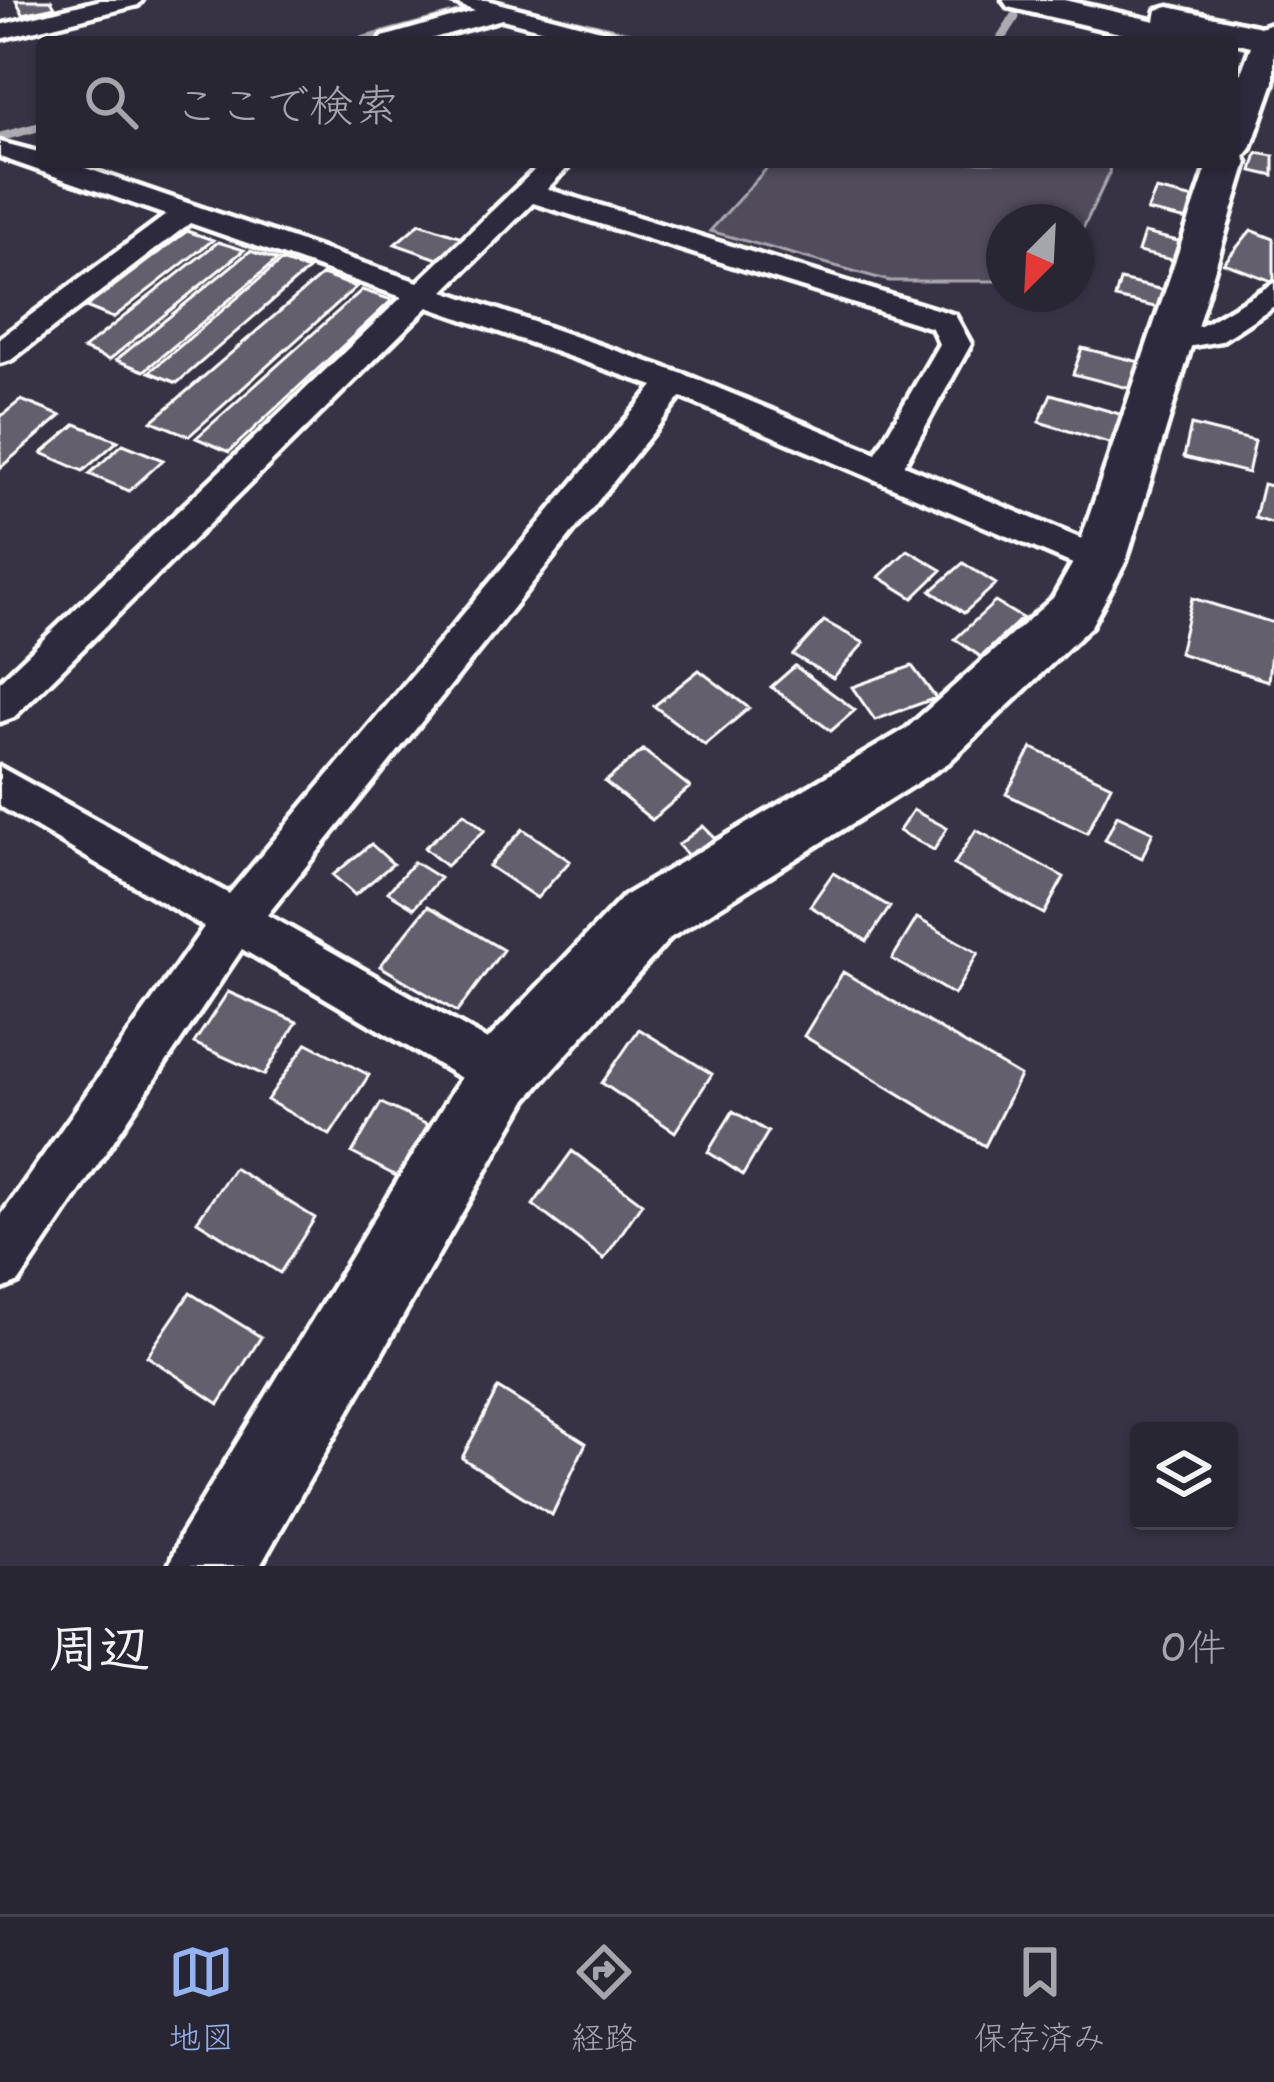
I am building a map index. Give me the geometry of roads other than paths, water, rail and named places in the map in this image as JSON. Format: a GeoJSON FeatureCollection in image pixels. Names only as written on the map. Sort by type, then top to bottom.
{"type":"FeatureCollection","features":[{"type":"Feature","properties":{"kind":"street"},"geometry":{"type":"LineString","coordinates":[[0,32],[130,0]]}},
{"type":"Feature","properties":{"kind":"street"},"geometry":{"type":"LineString","coordinates":[[459,0],[595,36]]}},
{"type":"Feature","properties":{"kind":"street"},"geometry":{"type":"LineString","coordinates":[[1020,0],[1178,36]]}},
{"type":"Feature","properties":{"kind":"street"},"geometry":{"type":"LineString","coordinates":[[1090,0],[1227,36]]}},
{"type":"Feature","properties":{"kind":"street"},"geometry":{"type":"LineString","coordinates":[[414,36],[501,12]]}},
{"type":"Feature","properties":{"kind":"street"},"geometry":{"type":"LineString","coordinates":[[1238,128],[1265,46]]}},
{"type":"Feature","properties":{"kind":"street"},"geometry":{"type":"LineString","coordinates":[[2,150],[36,141]]}},
{"type":"Feature","properties":{"kind":"street"},"geometry":{"type":"LineString","coordinates":[[2,150],[36,162]]}},
{"type":"Feature","properties":{"kind":"street"},"geometry":{"type":"LineString","coordinates":[[55,168],[675,382],[1100,561]]}},
{"type":"Feature","properties":{"kind":"street"},"geometry":{"type":"LineString","coordinates":[[0,706],[553,168]]}},
{"type":"Feature","properties":{"kind":"street"},"geometry":{"type":"LineString","coordinates":[[212,1566],[502,1075],[647,917],[927,746],[1072,612],[1100,561],[1225,168]]}},
{"type":"Feature","properties":{"kind":"street"},"geometry":{"type":"LineString","coordinates":[[528,192],[944,322],[955,344],[884,469]]}},
{"type":"Feature","properties":{"kind":"street"},"geometry":{"type":"LineString","coordinates":[[1,351],[186,213]]}},
{"type":"Feature","properties":{"kind":"street"},"geometry":{"type":"LineString","coordinates":[[1170,340],[1210,334],[1274,292]]}},
{"type":"Feature","properties":{"kind":"street"},"geometry":{"type":"LineString","coordinates":[[0,1263],[233,923],[675,382]]}},
{"type":"Feature","properties":{"kind":"street"},"geometry":{"type":"LineString","coordinates":[[0,785],[502,1075]]}},
{"type":"Feature","properties":{"kind":"waterway"},"geometry":{"type":"LineString","coordinates":[[379,36],[491,6]]}},
{"type":"Feature","properties":{"kind":"waterway"},"geometry":{"type":"LineString","coordinates":[[524,10],[631,36]]}},
{"type":"Feature","properties":{"kind":"waterway"},"geometry":{"type":"LineString","coordinates":[[1003,36],[1015,17]]}},
{"type":"Feature","properties":{"kind":"waterway"},"geometry":{"type":"LineString","coordinates":[[0,137],[36,128]]}}]}
